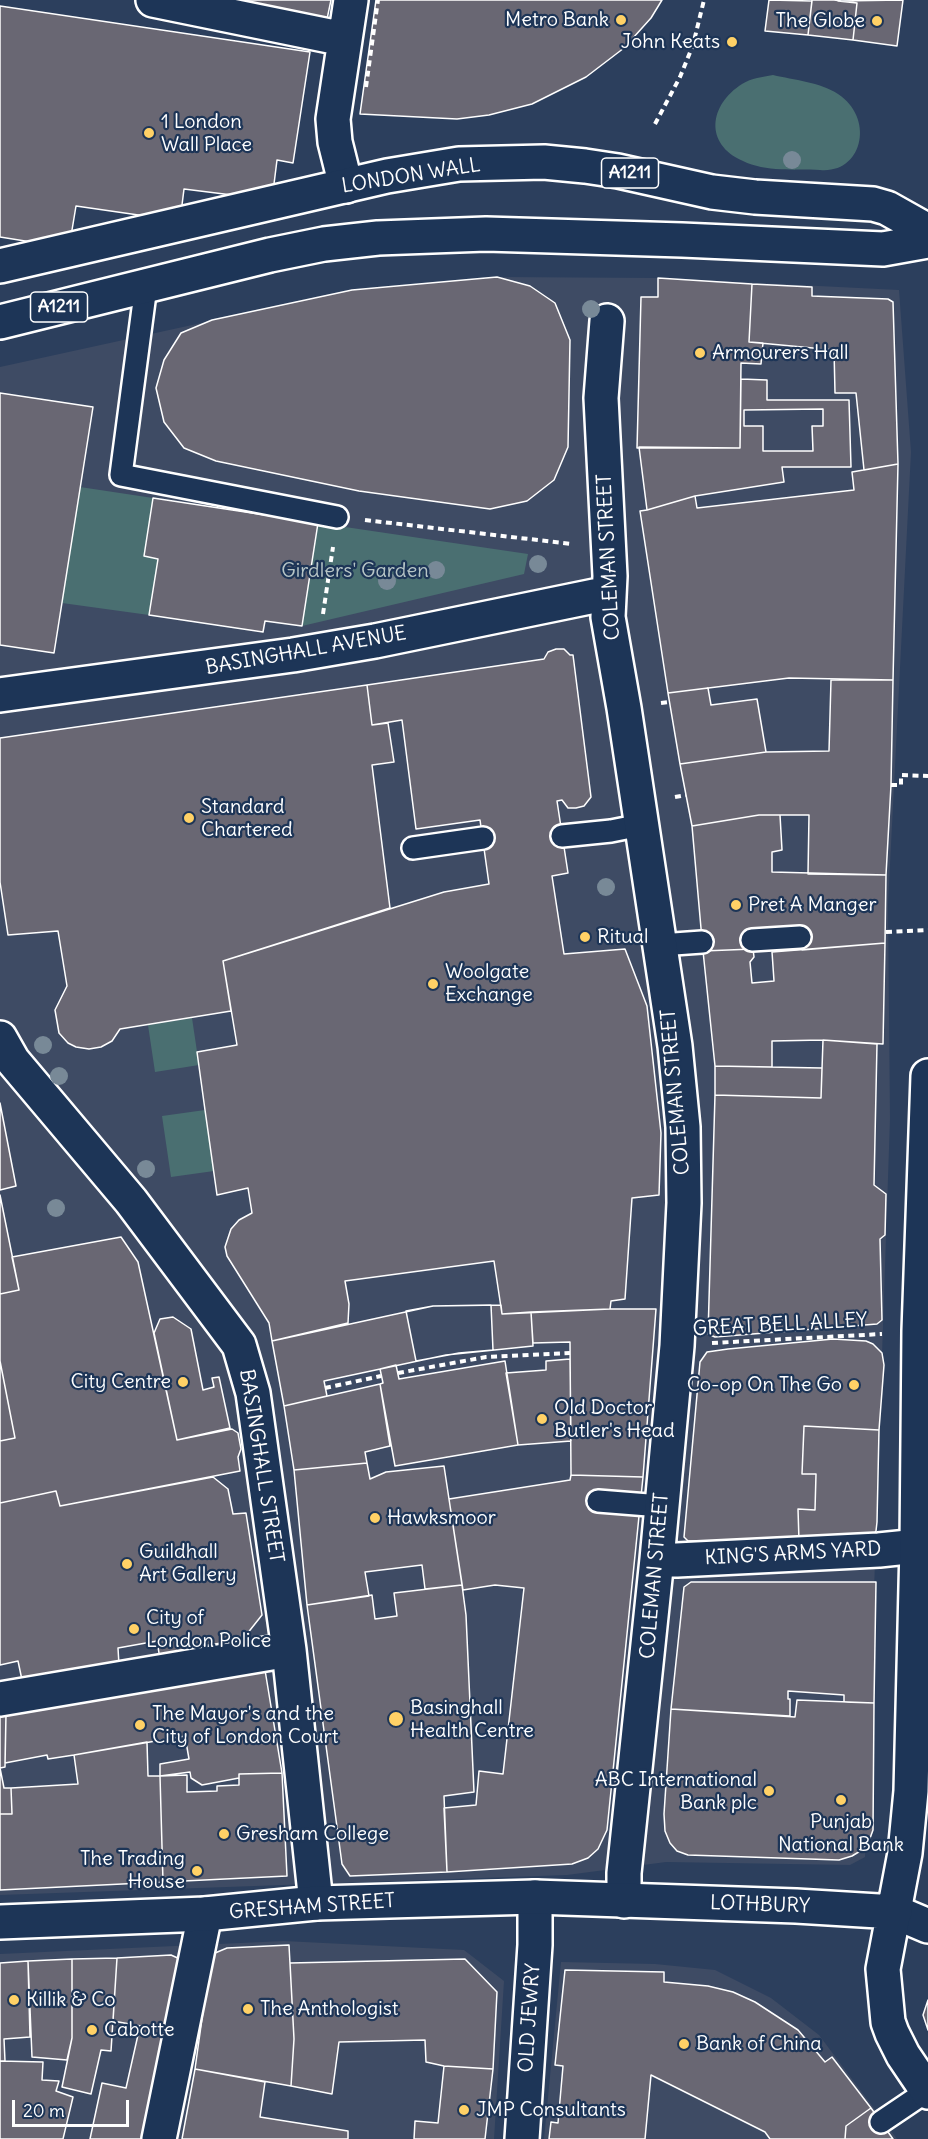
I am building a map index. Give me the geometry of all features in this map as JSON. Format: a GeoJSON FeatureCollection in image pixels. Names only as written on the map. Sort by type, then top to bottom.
{"type":"FeatureCollection","features":[{"type":"Feature","properties":{"kind":"street"},"geometry":{"type":"LineString","coordinates":[[153,0],[344,39]]}},
{"type":"Feature","properties":{"kind":"street"},"geometry":{"type":"LineString","coordinates":[[346,186],[335,142],[333,119],[351,0]]}},
{"type":"Feature","properties":{"kind":"street","name":"LONDON WALL"},"geometry":{"type":"LineString","coordinates":[[0,266],[387,176],[459,164],[544,162],[618,171],[712,192],[873,204],[887,208],[928,231]]}},
{"type":"Feature","properties":{"kind":"street","name":"A1211"},"geometry":{"type":"LineString","coordinates":[[0,322],[270,255],[324,244],[378,238],[486,234],[877,249],[928,241]]}},
{"type":"Feature","properties":{"kind":"street","name":"COLEMAN STREET"},"geometry":{"type":"LineString","coordinates":[[607,321],[601,398],[610,627],[675,1046],[683,1127],[684,1203],[676,1346],[657,1559],[624,1873],[624,1901]]}},
{"type":"Feature","properties":{"kind":"street","name":"BASINGHALL AVENUE"},"geometry":{"type":"LineString","coordinates":[[0,696],[293,655],[609,593]]}},
{"type":"Feature","properties":{"kind":"street","name":"BASINGHALL STREET"},"geometry":{"type":"LineString","coordinates":[[0,1038],[14,1061],[131,1201],[239,1345],[254,1393],[290,1650],[316,1904]]}},
{"type":"Feature","properties":{"kind":"street"},"geometry":{"type":"LineString","coordinates":[[928,1076],[923,1545],[911,1791],[905,1853],[884,1969],[888,2022],[903,2055],[928,2092]]}},
{"type":"Feature","properties":{"kind":"street","name":"KING'S ARMS YARD"},"geometry":{"type":"LineString","coordinates":[[657,1559],[677,1560],[879,1550],[923,1545]]}},
{"type":"Feature","properties":{"kind":"street"},"geometry":{"type":"LineString","coordinates":[[0,1699],[290,1650]]}},
{"type":"Feature","properties":{"kind":"street","name":"GRESHAM STREET"},"geometry":{"type":"LineString","coordinates":[[0,1922],[205,1914],[316,1904],[536,1896],[624,1901]]}},
{"type":"Feature","properties":{"kind":"street","name":"OLD JEWRY"},"geometry":{"type":"LineString","coordinates":[[522,2139],[536,1930],[536,1896]]}},
{"type":"Feature","properties":{"kind":"street","name":"LOTHBURY"},"geometry":{"type":"LineString","coordinates":[[624,1901],[796,1906],[895,1912],[928,1926]]}},
{"type":"Feature","properties":{"kind":"street","name":"LOTHBURY"},"geometry":{"type":"LineString","coordinates":[[895,1912],[928,1901]]}},
{"type":"Feature","properties":{"kind":"street"},"geometry":{"type":"LineString","coordinates":[[159,2139],[205,1914]]}},
{"type":"Feature","properties":{"kind":"lane"},"geometry":{"type":"LineString","coordinates":[[146,286],[121,474],[337,517]]}},
{"type":"Feature","properties":{"kind":"lane"},"geometry":{"type":"LineString","coordinates":[[562,836],[611,831],[641,825]]}},
{"type":"Feature","properties":{"kind":"lane"},"geometry":{"type":"LineString","coordinates":[[414,848],[483,838]]}},
{"type":"Feature","properties":{"kind":"lane"},"geometry":{"type":"LineString","coordinates":[[752,940],[800,937]]}},
{"type":"Feature","properties":{"kind":"lane"},"geometry":{"type":"LineString","coordinates":[[660,945],[702,942]]}},
{"type":"Feature","properties":{"kind":"lane"},"geometry":{"type":"LineString","coordinates":[[597,1502],[661,1506]]}},
{"type":"Feature","properties":{"kind":"lane"},"geometry":{"type":"LineString","coordinates":[[881,2122],[928,2092]]}},
{"type":"Feature","properties":{"kind":"path"},"geometry":{"type":"LineString","coordinates":[[366,87],[378,0]]}},
{"type":"Feature","properties":{"kind":"path"},"geometry":{"type":"LineString","coordinates":[[655,124],[680,77],[693,45],[704,0]]}},
{"type":"Feature","properties":{"kind":"path"},"geometry":{"type":"LineString","coordinates":[[323,618],[337,517],[578,544]]}},
{"type":"Feature","properties":{"kind":"path"},"geometry":{"type":"LineString","coordinates":[[891,786],[901,785],[901,775],[928,776]]}},
{"type":"Feature","properties":{"kind":"path"},"geometry":{"type":"LineString","coordinates":[[669,797],[686,795]]}},
{"type":"Feature","properties":{"kind":"path"},"geometry":{"type":"LineString","coordinates":[[886,932],[928,930]]}},
{"type":"Feature","properties":{"kind":"path","name":"GREAT BELL ALLEY"},"geometry":{"type":"LineString","coordinates":[[676,1346],[885,1334]]}},
{"type":"Feature","properties":{"kind":"path"},"geometry":{"type":"LineString","coordinates":[[398,1373],[486,1357],[570,1353]]}},
{"type":"Feature","properties":{"kind":"path"},"geometry":{"type":"LineString","coordinates":[[325,1388],[381,1376]]}},
{"type":"Feature","properties":{"kind":"shaded area"},"geometry":{"type":"Polygon","coordinates":[[[497,277],[658,278],[899,290],[911,452],[888,904],[890,1119],[865,1857],[850,1865],[666,1862],[567,1875],[0,1895],[0,367],[352,290],[497,277]]]}},
{"type":"Feature","properties":{"kind":"shaded area"},"geometry":{"type":"Polygon","coordinates":[[[284,1941],[464,1950],[504,1981],[494,2139],[0,2139],[0,1954],[284,1941]]]}},
{"type":"Feature","properties":{"kind":"shaded area","name":"Bank of China"},"geometry":{"type":"Polygon","coordinates":[[[561,1962],[655,1964],[715,1970],[771,1998],[819,2035],[897,2139],[544,2139],[561,1962]]]}},
{"type":"Feature","properties":{"kind":"green space"},"geometry":{"type":"Polygon","coordinates":[[[773,75],[831,90],[850,104],[857,117],[860,130],[859,143],[854,154],[846,163],[835,169],[820,170],[761,167],[730,154],[722,145],[715,124],[723,103],[742,84],[773,75]]]}},
{"type":"Feature","properties":{"kind":"green space"},"geometry":{"type":"Polygon","coordinates":[[[80,487],[153,498],[144,556],[158,559],[149,615],[62,603],[80,487]]]}},
{"type":"Feature","properties":{"kind":"green space","name":"Girdlers' Garden"},"geometry":{"type":"Polygon","coordinates":[[[318,523],[528,554],[524,574],[302,626],[318,523]]]}},
{"type":"Feature","properties":{"kind":"green space"},"geometry":{"type":"Polygon","coordinates":[[[192,1018],[199,1065],[155,1072],[148,1025],[192,1018]]]}},
{"type":"Feature","properties":{"kind":"green space"},"geometry":{"type":"Polygon","coordinates":[[[205,1110],[214,1171],[171,1177],[162,1116],[205,1110]]]}},
{"type":"Feature","properties":{"kind":"building"},"geometry":{"type":"Polygon","coordinates":[[[218,0],[331,0],[326,24],[218,0]]]}},
{"type":"Feature","properties":{"kind":"building"},"geometry":{"type":"Polygon","coordinates":[[[376,0],[662,0],[651,18],[624,48],[586,77],[532,104],[489,115],[457,119],[360,114],[376,0]]]}},
{"type":"Feature","properties":{"kind":"building"},"geometry":{"type":"Polygon","coordinates":[[[769,0],[812,1],[808,35],[765,31],[769,0]]]}},
{"type":"Feature","properties":{"kind":"building"},"geometry":{"type":"Polygon","coordinates":[[[812,0],[857,3],[853,40],[808,35],[812,0]]]}},
{"type":"Feature","properties":{"kind":"building","name":"The Globe"},"geometry":{"type":"Polygon","coordinates":[[[903,0],[897,46],[853,40],[857,3],[838,1],[903,0]]]}},
{"type":"Feature","properties":{"kind":"building","name":"1 London Wall Place"},"geometry":{"type":"Polygon","coordinates":[[[0,6],[310,52],[293,163],[277,160],[272,200],[184,189],[180,221],[76,206],[69,248],[0,237],[0,6]]]}},
{"type":"Feature","properties":{"kind":"building"},"geometry":{"type":"Polygon","coordinates":[[[497,277],[530,286],[555,303],[570,340],[568,447],[554,480],[527,501],[490,509],[359,491],[216,461],[184,448],[164,422],[156,388],[164,360],[181,333],[212,320],[352,290],[497,277]]]}},
{"type":"Feature","properties":{"kind":"building","name":"Armourers Hall"},"geometry":{"type":"Polygon","coordinates":[[[658,278],[752,284],[749,342],[763,343],[761,364],[741,363],[740,448],[637,448],[641,297],[658,297],[658,278]]]}},
{"type":"Feature","properties":{"kind":"building"},"geometry":{"type":"Polygon","coordinates":[[[752,284],[812,287],[812,296],[888,299],[893,302],[898,464],[864,470],[856,393],[835,393],[834,350],[749,342],[752,284]]]}},
{"type":"Feature","properties":{"kind":"building"},"geometry":{"type":"Polygon","coordinates":[[[741,379],[767,380],[767,400],[849,400],[851,467],[782,467],[784,482],[695,496],[647,510],[639,447],[740,448],[741,379]]]}},
{"type":"Feature","properties":{"kind":"building"},"geometry":{"type":"Polygon","coordinates":[[[0,393],[93,407],[54,653],[0,645],[0,393]]]}},
{"type":"Feature","properties":{"kind":"building"},"geometry":{"type":"Polygon","coordinates":[[[823,409],[823,426],[812,426],[813,451],[763,451],[763,426],[744,426],[744,410],[823,409]]]}},
{"type":"Feature","properties":{"kind":"building"},"geometry":{"type":"Polygon","coordinates":[[[898,464],[893,680],[789,678],[668,693],[640,511],[695,496],[697,508],[854,490],[852,472],[898,464]]]}},
{"type":"Feature","properties":{"kind":"building"},"geometry":{"type":"Polygon","coordinates":[[[153,498],[318,523],[302,626],[265,621],[263,632],[149,615],[158,559],[144,556],[153,498]]]}},
{"type":"Feature","properties":{"kind":"building","name":"Woolgate Exchange"},"geometry":{"type":"Polygon","coordinates":[[[564,649],[573,655],[591,797],[584,806],[576,808],[568,808],[562,800],[557,801],[568,873],[552,876],[564,954],[625,949],[647,1006],[661,1133],[659,1195],[632,1198],[625,1299],[611,1301],[610,1309],[502,1314],[494,1261],[345,1281],[349,1304],[348,1323],[272,1341],[269,1323],[227,1256],[225,1247],[231,1229],[239,1220],[252,1213],[248,1188],[217,1195],[197,1052],[237,1045],[223,961],[444,892],[489,884],[480,820],[416,829],[402,720],[372,725],[367,685],[544,659],[548,652],[564,649]]]}},
{"type":"Feature","properties":{"kind":"building"},"geometry":{"type":"Polygon","coordinates":[[[831,680],[893,680],[886,875],[808,874],[809,815],[759,815],[692,826],[680,764],[766,752],[829,751],[831,680]]]}},
{"type":"Feature","properties":{"kind":"building","name":"Standard Chartered"},"geometry":{"type":"Polygon","coordinates":[[[367,685],[372,725],[388,723],[394,762],[372,765],[390,908],[223,961],[231,1011],[120,1029],[112,1041],[101,1047],[89,1049],[68,1043],[59,1033],[55,1010],[67,986],[58,931],[8,935],[0,882],[0,738],[367,685]]]}},
{"type":"Feature","properties":{"kind":"building"},"geometry":{"type":"Polygon","coordinates":[[[708,688],[711,705],[757,699],[766,752],[680,764],[668,693],[708,688]]]}},
{"type":"Feature","properties":{"kind":"building"},"geometry":{"type":"Polygon","coordinates":[[[759,815],[780,815],[782,850],[772,852],[772,872],[886,875],[885,943],[802,950],[799,926],[751,929],[753,949],[703,951],[692,826],[759,815]]]}},
{"type":"Feature","properties":{"kind":"building"},"geometry":{"type":"Polygon","coordinates":[[[885,943],[883,1044],[823,1040],[772,1041],[772,1067],[715,1066],[703,951],[753,949],[754,957],[750,962],[752,983],[774,981],[772,952],[885,943]]]}},
{"type":"Feature","properties":{"kind":"building"},"geometry":{"type":"Polygon","coordinates":[[[823,1040],[877,1044],[874,1185],[886,1194],[885,1235],[880,1239],[882,1320],[877,1324],[715,1337],[708,1334],[715,1095],[821,1098],[823,1040]]]}},
{"type":"Feature","properties":{"kind":"building"},"geometry":{"type":"Polygon","coordinates":[[[715,1066],[822,1068],[821,1098],[715,1095],[715,1066]]]}},
{"type":"Feature","properties":{"kind":"building"},"geometry":{"type":"Polygon","coordinates":[[[0,1103],[16,1186],[0,1190],[0,1103]]]}},
{"type":"Feature","properties":{"kind":"building"},"geometry":{"type":"Polygon","coordinates":[[[0,1195],[19,1290],[0,1294],[0,1195]]]}},
{"type":"Feature","properties":{"kind":"building"},"geometry":{"type":"Polygon","coordinates":[[[121,1237],[138,1262],[177,1440],[232,1429],[238,1433],[241,1449],[238,1457],[240,1471],[60,1506],[56,1491],[0,1503],[0,1441],[15,1438],[0,1361],[0,1294],[19,1290],[12,1257],[121,1237]]]}},
{"type":"Feature","properties":{"kind":"building"},"geometry":{"type":"Polygon","coordinates":[[[491,1305],[493,1350],[459,1353],[416,1361],[406,1311],[433,1306],[491,1305]]]}},
{"type":"Feature","properties":{"kind":"building"},"geometry":{"type":"Polygon","coordinates":[[[501,1305],[502,1314],[531,1312],[533,1346],[446,1355],[324,1381],[327,1396],[284,1406],[272,1341],[433,1306],[501,1305]]]}},
{"type":"Feature","properties":{"kind":"building"},"geometry":{"type":"Polygon","coordinates":[[[656,1309],[643,1477],[571,1475],[570,1342],[533,1343],[531,1312],[656,1309]]]}},
{"type":"Feature","properties":{"kind":"building","name":"City Centre"},"geometry":{"type":"Polygon","coordinates":[[[173,1317],[191,1329],[203,1390],[214,1387],[212,1378],[219,1377],[230,1428],[177,1440],[154,1333],[160,1319],[173,1317]]]}},
{"type":"Feature","properties":{"kind":"building"},"geometry":{"type":"Polygon","coordinates":[[[833,1339],[866,1341],[882,1353],[884,1365],[879,1430],[804,1426],[802,1474],[816,1474],[815,1510],[798,1509],[799,1541],[688,1541],[684,1537],[700,1362],[707,1352],[833,1339]]]}},
{"type":"Feature","properties":{"kind":"building","name":"Old Doctor Butler's Head"},"geometry":{"type":"Polygon","coordinates":[[[570,1359],[571,1441],[518,1445],[506,1373],[546,1370],[546,1361],[570,1359]]]}},
{"type":"Feature","properties":{"kind":"building"},"geometry":{"type":"Polygon","coordinates":[[[0,1361],[15,1438],[0,1441],[0,1361]]]}},
{"type":"Feature","properties":{"kind":"building"},"geometry":{"type":"Polygon","coordinates":[[[505,1361],[518,1445],[395,1466],[380,1384],[383,1383],[380,1369],[396,1365],[399,1379],[505,1361]]]}},
{"type":"Feature","properties":{"kind":"building"},"geometry":{"type":"Polygon","coordinates":[[[380,1384],[390,1446],[365,1452],[367,1463],[294,1470],[284,1406],[380,1384]]]}},
{"type":"Feature","properties":{"kind":"building"},"geometry":{"type":"Polygon","coordinates":[[[804,1426],[879,1430],[877,1522],[876,1531],[872,1537],[799,1541],[798,1509],[815,1510],[816,1474],[802,1474],[804,1426]]]}},
{"type":"Feature","properties":{"kind":"building","name":"Hawksmoor"},"geometry":{"type":"Polygon","coordinates":[[[367,1463],[370,1479],[386,1472],[444,1466],[462,1585],[425,1589],[422,1565],[365,1572],[369,1596],[307,1605],[294,1470],[367,1463]]]}},
{"type":"Feature","properties":{"kind":"building"},"geometry":{"type":"Polygon","coordinates":[[[571,1475],[643,1477],[607,1830],[598,1849],[588,1858],[572,1864],[447,1872],[444,1808],[476,1805],[479,1771],[503,1774],[524,1588],[495,1585],[463,1590],[449,1499],[570,1480],[571,1475]]]}},
{"type":"Feature","properties":{"kind":"building","name":"Guildhall Art Gallery"},"geometry":{"type":"Polygon","coordinates":[[[213,1477],[228,1489],[233,1514],[246,1513],[262,1615],[239,1644],[160,1659],[157,1641],[118,1648],[119,1665],[22,1680],[18,1661],[0,1665],[0,1503],[56,1491],[60,1506],[213,1477]]]}},
{"type":"Feature","properties":{"kind":"building"},"geometry":{"type":"Polygon","coordinates":[[[691,1582],[876,1582],[874,1703],[844,1702],[844,1695],[788,1691],[790,1716],[671,1709],[684,1587],[691,1582]]]}},
{"type":"Feature","properties":{"kind":"building","name":"Basinghall Health Centre"},"geometry":{"type":"Polygon","coordinates":[[[462,1585],[466,1615],[474,1792],[444,1796],[447,1872],[350,1876],[342,1864],[307,1605],[372,1595],[375,1619],[397,1616],[394,1593],[462,1585]]]}},
{"type":"Feature","properties":{"kind":"building","name":"The Mayor's and the City of London Court"},"geometry":{"type":"Polygon","coordinates":[[[265,1670],[282,1773],[239,1774],[239,1778],[202,1785],[191,1778],[190,1772],[160,1776],[160,1764],[189,1759],[185,1736],[48,1759],[47,1755],[5,1763],[6,1714],[265,1670]]]}},
{"type":"Feature","properties":{"kind":"building","name":"ABC International Bank plc"},"geometry":{"type":"Polygon","coordinates":[[[797,1700],[874,1703],[873,1830],[862,1850],[839,1860],[688,1855],[677,1851],[670,1843],[665,1831],[664,1814],[671,1709],[795,1717],[797,1700]]]}},
{"type":"Feature","properties":{"kind":"building"},"geometry":{"type":"Polygon","coordinates":[[[6,1714],[5,1767],[0,1768],[0,1715],[6,1714]]]}},
{"type":"Feature","properties":{"kind":"building"},"geometry":{"type":"Polygon","coordinates":[[[147,1742],[148,1776],[160,1776],[163,1882],[0,1890],[0,1814],[12,1814],[11,1788],[78,1784],[74,1755],[147,1742]]]}},
{"type":"Feature","properties":{"kind":"building"},"geometry":{"type":"Polygon","coordinates":[[[0,1768],[4,1788],[11,1788],[12,1814],[0,1814],[0,1768]]]}},
{"type":"Feature","properties":{"kind":"building","name":"Gresham College"},"geometry":{"type":"Polygon","coordinates":[[[282,1773],[287,1876],[163,1882],[160,1776],[187,1775],[187,1792],[217,1791],[217,1786],[239,1785],[239,1774],[282,1773]]]}},
{"type":"Feature","properties":{"kind":"building","name":"The Anthologist"},"geometry":{"type":"Polygon","coordinates":[[[289,1945],[294,2039],[291,2086],[195,2069],[210,1961],[215,1953],[227,1948],[289,1945]]]}},
{"type":"Feature","properties":{"kind":"building"},"geometry":{"type":"Polygon","coordinates":[[[171,1955],[182,1960],[174,2032],[113,2021],[117,1958],[171,1955]]]}},
{"type":"Feature","properties":{"kind":"building","name":"Cabotte"},"geometry":{"type":"Polygon","coordinates":[[[117,1958],[111,2051],[101,2050],[91,2094],[62,2087],[72,2038],[72,1959],[117,1958]]]}},
{"type":"Feature","properties":{"kind":"building"},"geometry":{"type":"Polygon","coordinates":[[[72,1959],[72,2038],[67,2060],[32,2057],[28,1961],[72,1959]]]}},
{"type":"Feature","properties":{"kind":"building"},"geometry":{"type":"Polygon","coordinates":[[[465,1959],[497,1992],[493,2069],[444,2066],[426,2062],[425,2040],[339,2042],[332,2094],[291,2086],[294,2039],[290,1963],[465,1959]]]}},
{"type":"Feature","properties":{"kind":"building","name":"Killik & Co"},"geometry":{"type":"Polygon","coordinates":[[[28,1961],[30,2037],[4,2039],[5,2061],[0,2061],[0,1963],[28,1961]]]}},
{"type":"Feature","properties":{"kind":"building","name":"Bank of China"},"geometry":{"type":"Polygon","coordinates":[[[565,1970],[664,1972],[664,1982],[708,1986],[733,1992],[755,2002],[798,2030],[825,2062],[832,2057],[871,2108],[846,2126],[845,2139],[770,2139],[765,2132],[651,2075],[645,2139],[549,2139],[551,2122],[558,2123],[563,2066],[555,2065],[565,1970]]]}},
{"type":"Feature","properties":{"kind":"building"},"geometry":{"type":"Polygon","coordinates":[[[928,2000],[928,2030],[923,2015],[928,2000]]]}},
{"type":"Feature","properties":{"kind":"building"},"geometry":{"type":"Polygon","coordinates":[[[140,2026],[174,2032],[150,2139],[90,2139],[102,2083],[126,2088],[140,2026]]]}},
{"type":"Feature","properties":{"kind":"building"},"geometry":{"type":"Polygon","coordinates":[[[0,2061],[43,2062],[42,2080],[59,2081],[56,2091],[73,2097],[63,2139],[0,2139],[0,2061]]]}},
{"type":"Feature","properties":{"kind":"building","name":"JMP Consultants"},"geometry":{"type":"Polygon","coordinates":[[[444,2066],[493,2069],[485,2139],[414,2139],[415,2121],[438,2123],[444,2066]]]}},
{"type":"Feature","properties":{"kind":"building"},"geometry":{"type":"Polygon","coordinates":[[[195,2069],[265,2082],[260,2117],[348,2131],[348,2139],[182,2139],[195,2069]]]}},
{"type":"Feature","properties":{"kind":"building"},"geometry":{"type":"Polygon","coordinates":[[[871,2108],[893,2139],[845,2139],[846,2126],[871,2108]]]}},
{"type":"Feature","properties":{"kind":"place","name":"Metro Bank"},"geometry":{"type":"Point","coordinates":[621,20]}},
{"type":"Feature","properties":{"kind":"place","name":"The Globe"},"geometry":{"type":"Point","coordinates":[877,21]}},
{"type":"Feature","properties":{"kind":"place","name":"John Keats"},"geometry":{"type":"Point","coordinates":[732,42]}},
{"type":"Feature","properties":{"kind":"place","name":"1 London Wall Place"},"geometry":{"type":"Point","coordinates":[149,133]}},
{"type":"Feature","properties":{"kind":"place","name":"Armourers Hall"},"geometry":{"type":"Point","coordinates":[700,353]}},
{"type":"Feature","properties":{"kind":"place","name":"Standard Chartered"},"geometry":{"type":"Point","coordinates":[189,818]}},
{"type":"Feature","properties":{"kind":"place","name":"Pret A Manger"},"geometry":{"type":"Point","coordinates":[736,905]}},
{"type":"Feature","properties":{"kind":"place","name":"Ritual"},"geometry":{"type":"Point","coordinates":[585,937]}},
{"type":"Feature","properties":{"kind":"place","name":"Woolgate Exchange"},"geometry":{"type":"Point","coordinates":[433,984]}},
{"type":"Feature","properties":{"kind":"place","name":"City Centre"},"geometry":{"type":"Point","coordinates":[183,1382]}},
{"type":"Feature","properties":{"kind":"place","name":"Co-op On The Go"},"geometry":{"type":"Point","coordinates":[854,1385]}},
{"type":"Feature","properties":{"kind":"place","name":"Old Doctor Butler's Head"},"geometry":{"type":"Point","coordinates":[542,1419]}},
{"type":"Feature","properties":{"kind":"place","name":"Hawksmoor"},"geometry":{"type":"Point","coordinates":[375,1518]}},
{"type":"Feature","properties":{"kind":"place","name":"Guildhall Art Gallery"},"geometry":{"type":"Point","coordinates":[127,1564]}},
{"type":"Feature","properties":{"kind":"place","name":"City of London Police"},"geometry":{"type":"Point","coordinates":[134,1629]}},
{"type":"Feature","properties":{"kind":"place","name":"Basinghall Health Centre"},"geometry":{"type":"Point","coordinates":[396,1719]}},
{"type":"Feature","properties":{"kind":"place","name":"The Mayor's and the City of London Court"},"geometry":{"type":"Point","coordinates":[140,1725]}},
{"type":"Feature","properties":{"kind":"place","name":"ABC International Bank plc"},"geometry":{"type":"Point","coordinates":[769,1791]}},
{"type":"Feature","properties":{"kind":"place","name":"Punjab National Bank"},"geometry":{"type":"Point","coordinates":[841,1800]}},
{"type":"Feature","properties":{"kind":"place","name":"Gresham College"},"geometry":{"type":"Point","coordinates":[224,1834]}},
{"type":"Feature","properties":{"kind":"place","name":"The Trading House"},"geometry":{"type":"Point","coordinates":[197,1871]}},
{"type":"Feature","properties":{"kind":"place","name":"Killik & Co"},"geometry":{"type":"Point","coordinates":[14,2000]}},
{"type":"Feature","properties":{"kind":"place","name":"The Anthologist"},"geometry":{"type":"Point","coordinates":[248,2009]}},
{"type":"Feature","properties":{"kind":"place","name":"Cabotte"},"geometry":{"type":"Point","coordinates":[92,2030]}},
{"type":"Feature","properties":{"kind":"place","name":"Bank of China"},"geometry":{"type":"Point","coordinates":[684,2044]}},
{"type":"Feature","properties":{"kind":"place","name":"JMP Consultants"},"geometry":{"type":"Point","coordinates":[464,2110]}}]}
